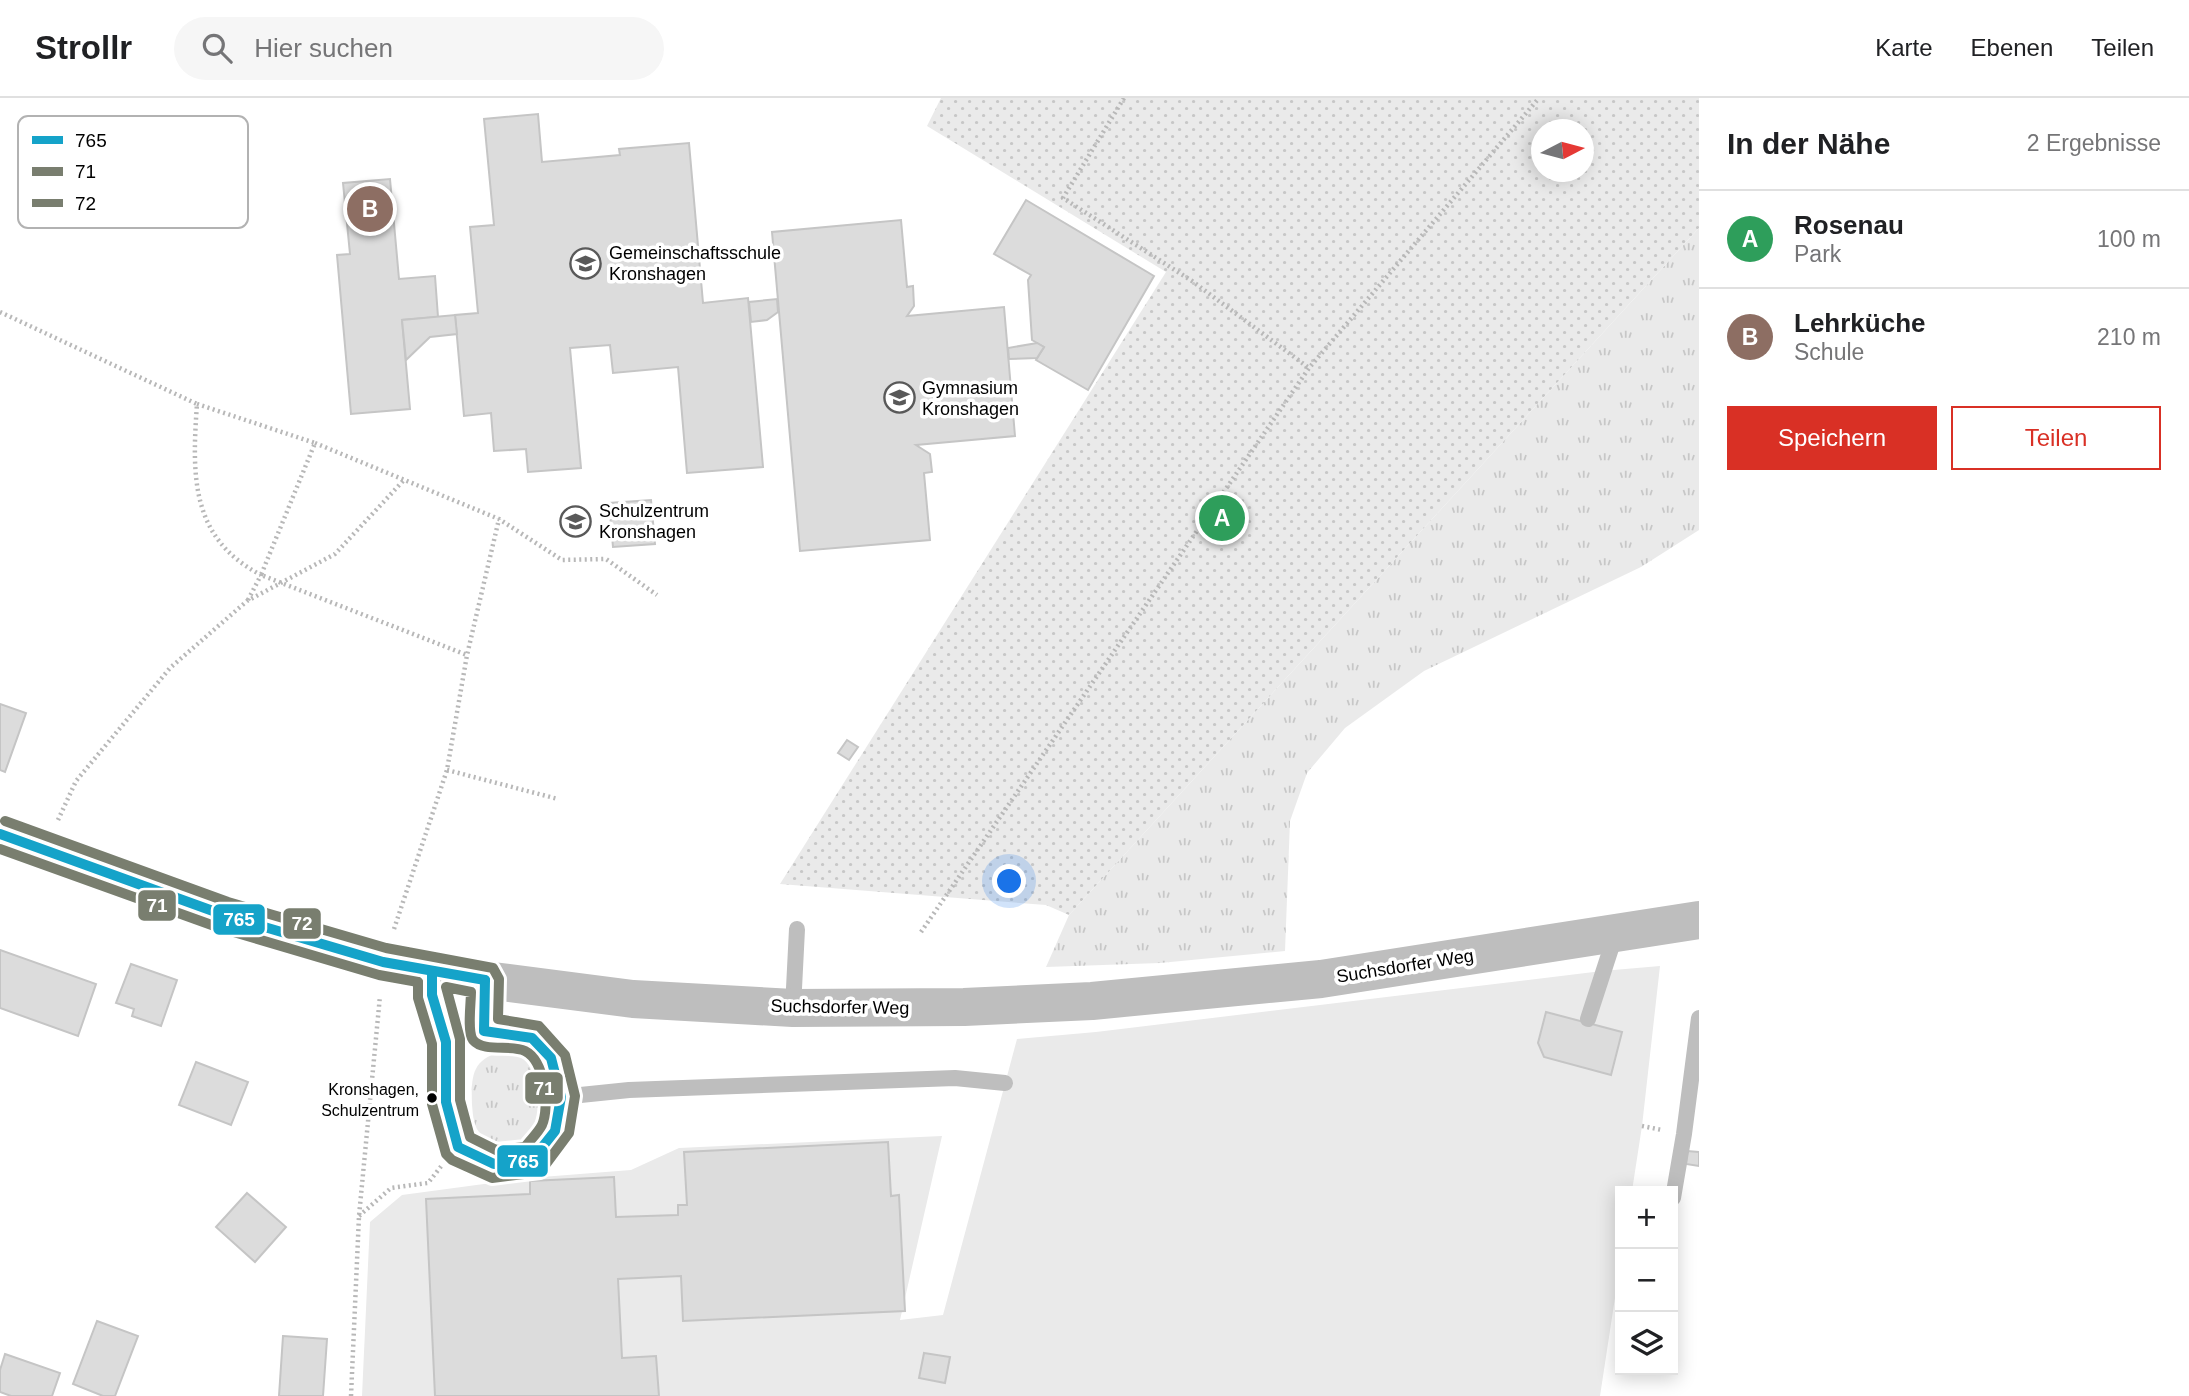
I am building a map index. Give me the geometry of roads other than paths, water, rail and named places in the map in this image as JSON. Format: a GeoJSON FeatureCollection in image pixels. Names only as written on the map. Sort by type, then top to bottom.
{"type":"FeatureCollection","features":[{"type":"Feature","properties":{"kind":"street","name":"Suchsdorfer Weg"},"geometry":{"type":"LineString","coordinates":[[0,834],[224,915],[383,962],[485,980],[633,999],[793,1008],[964,1007],[1092,1001],[1321,979],[1699,920]]}},
{"type":"Feature","properties":{"kind":"lane"},"geometry":{"type":"LineString","coordinates":[[793,1008],[797,929]]}},
{"type":"Feature","properties":{"kind":"lane"},"geometry":{"type":"LineString","coordinates":[[1588,1019],[1615,934]]}},
{"type":"Feature","properties":{"kind":"lane"},"geometry":{"type":"LineString","coordinates":[[432,971],[432,995],[446,1042],[446,1102],[457,1147],[494,1164],[532,1160],[555,1131],[561,1097],[551,1058],[532,1038],[484,1031],[485,980]]}},
{"type":"Feature","properties":{"kind":"lane"},"geometry":{"type":"LineString","coordinates":[[1675,1186],[1699,1018]]}},
{"type":"Feature","properties":{"kind":"lane"},"geometry":{"type":"LineString","coordinates":[[561,1097],[629,1090],[955,1078],[1005,1083]]}},
{"type":"Feature","properties":{"kind":"place","name":"Lehrküche"},"geometry":{"type":"Point","coordinates":[370,209]}},
{"type":"Feature","properties":{"kind":"place","name":"Gemeinschaftsschule Kronshagen"},"geometry":{"type":"Point","coordinates":[586,263]}},
{"type":"Feature","properties":{"kind":"place","name":"Gymnasium Kronshagen"},"geometry":{"type":"Point","coordinates":[899,398]}},
{"type":"Feature","properties":{"kind":"place","name":"Rosenau"},"geometry":{"type":"Point","coordinates":[1222,518]}},
{"type":"Feature","properties":{"kind":"place","name":"Schulzentrum Kronshagen"},"geometry":{"type":"Point","coordinates":[576,521]}},
{"type":"Feature","properties":{"kind":"place","name":"Kronshagen, Schulzentrum"},"geometry":{"type":"Point","coordinates":[432,1098]}}]}
